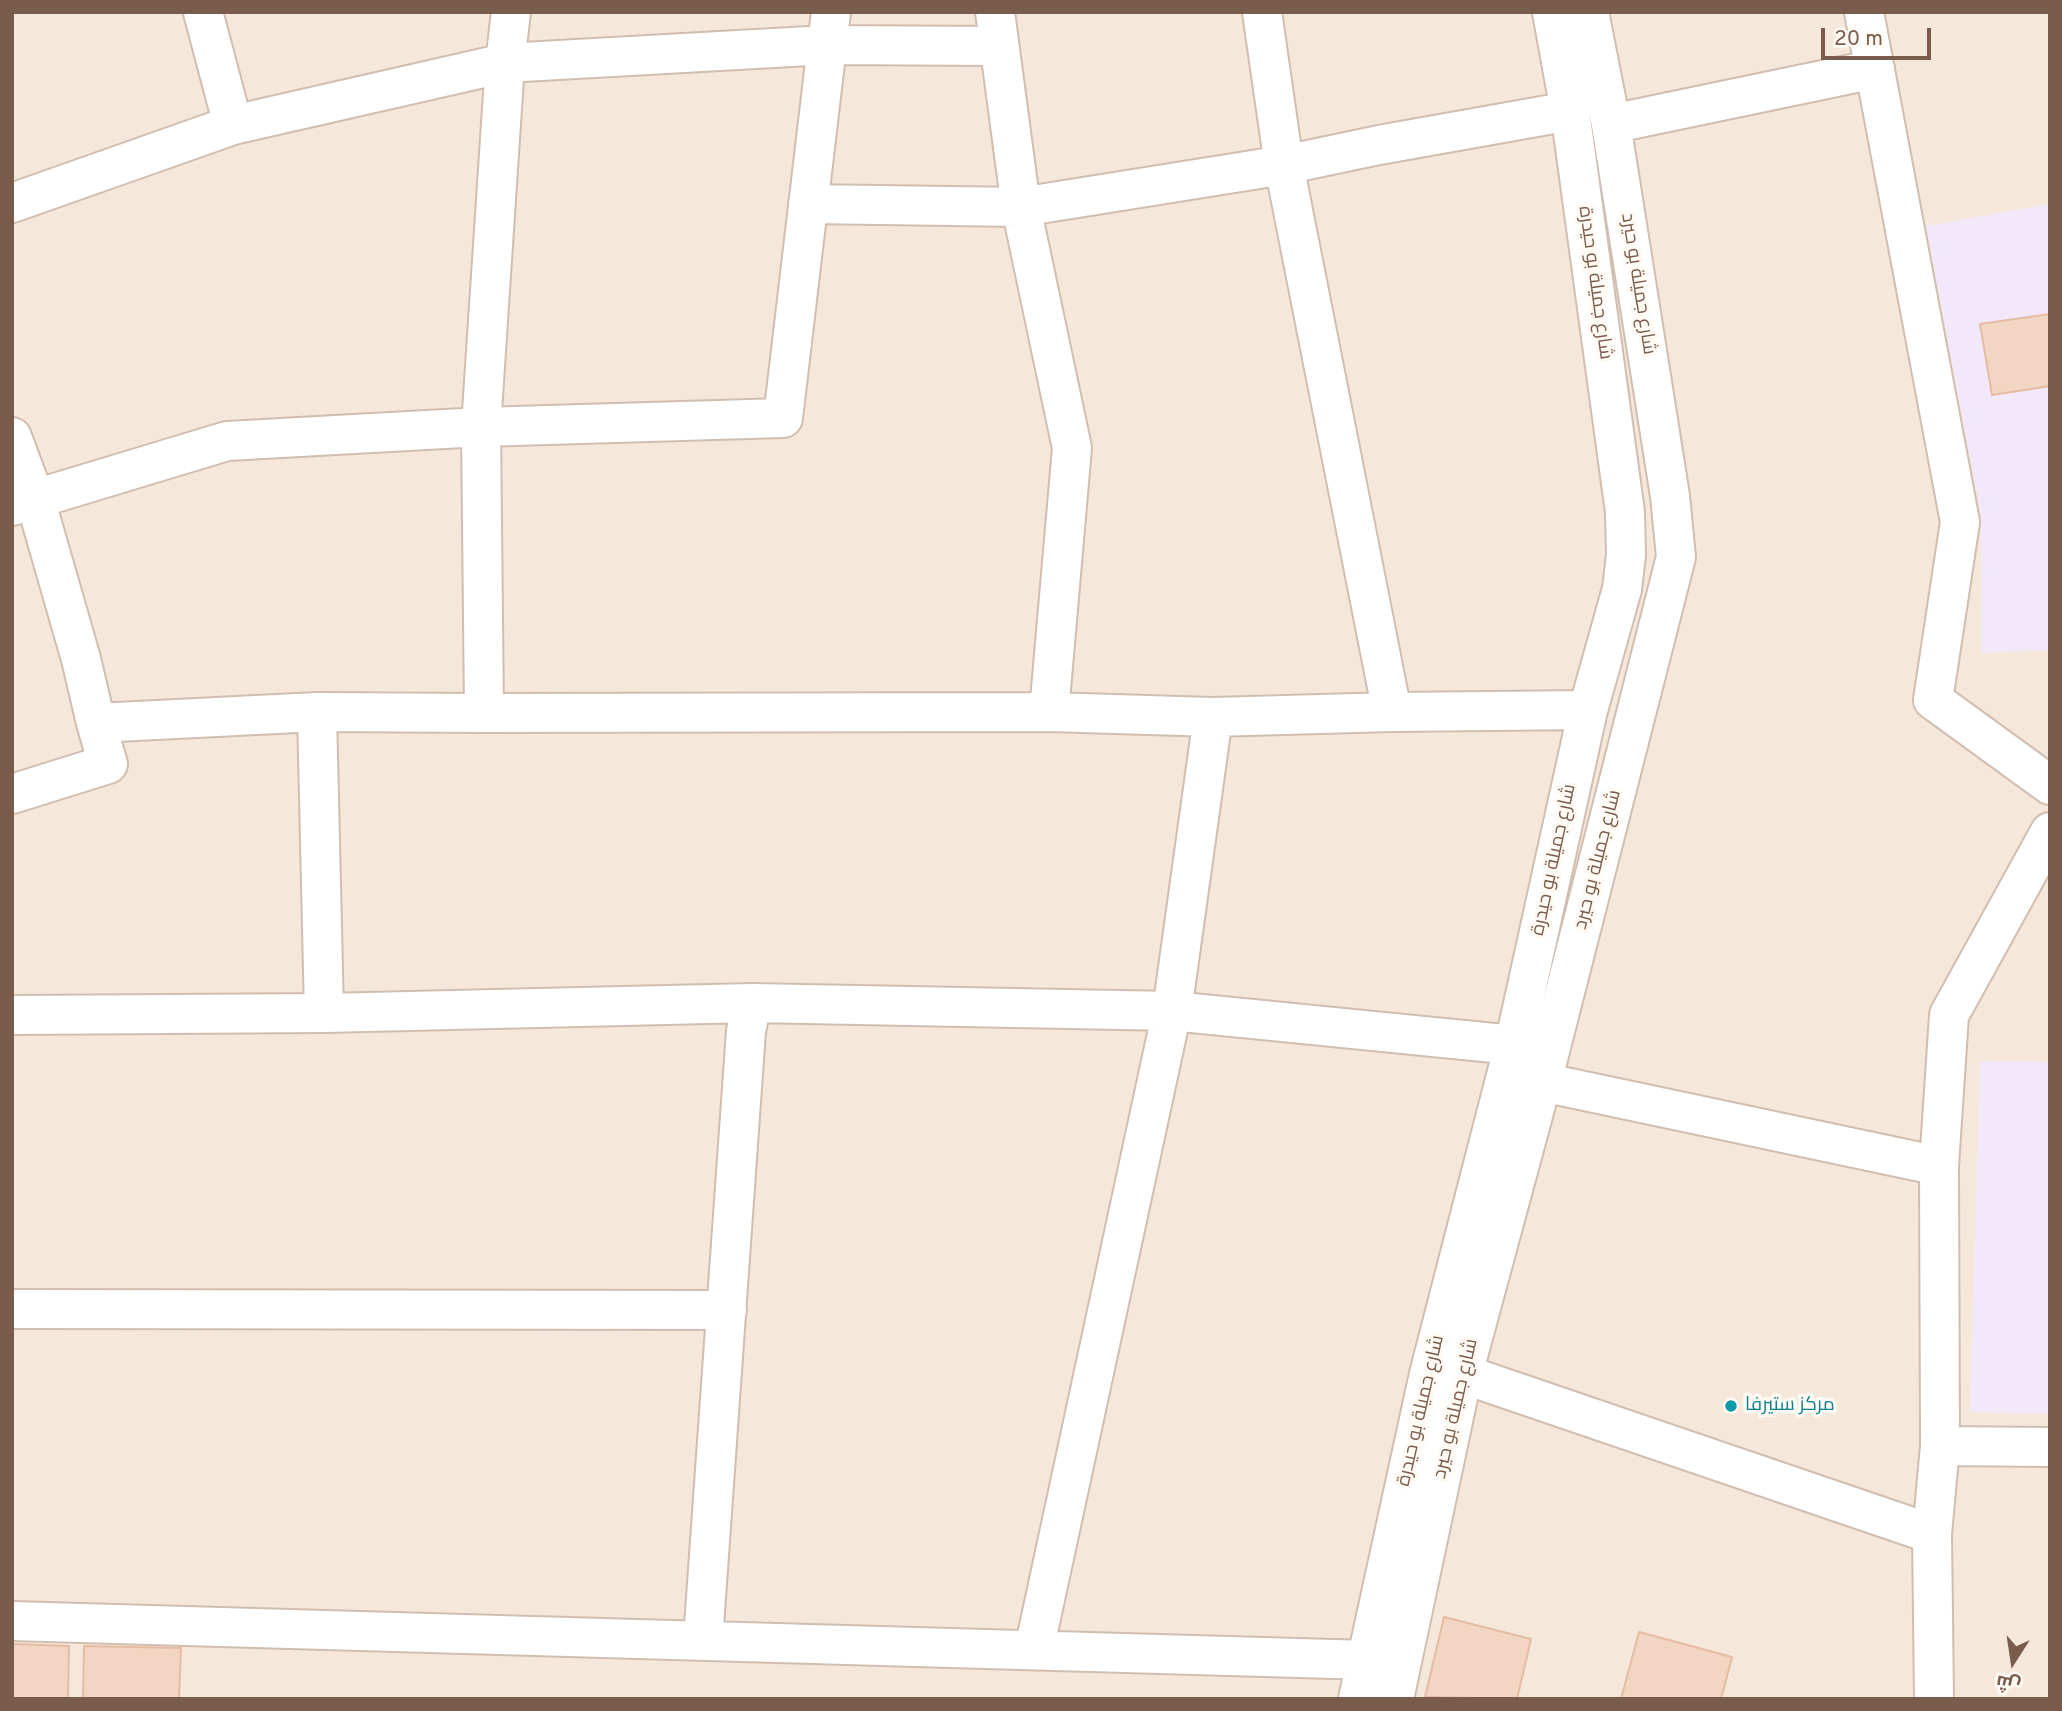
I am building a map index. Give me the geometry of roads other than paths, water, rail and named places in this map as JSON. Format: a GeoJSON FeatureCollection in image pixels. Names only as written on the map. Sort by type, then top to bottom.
{"type":"FeatureCollection","features":[{"type":"Feature","properties":{"kind":"street"},"geometry":{"type":"LineString","coordinates":[[203,12],[233,125]]}},
{"type":"Feature","properties":{"kind":"street"},"geometry":{"type":"LineString","coordinates":[[484,713],[481,427],[505,63],[511,12]]}},
{"type":"Feature","properties":{"kind":"street"},"geometry":{"type":"LineString","coordinates":[[1262,12],[1284,165],[1392,712]]}},
{"type":"Feature","properties":{"kind":"street","name":"شارع جميلة بو حيدرة"},"geometry":{"type":"LineString","coordinates":[[1358,1699],[1429,1374],[1514,1045],[1588,710],[1622,589],[1626,555],[1625,512],[1570,111],[1552,12]]}},
{"type":"Feature","properties":{"kind":"street","name":"شارع جميلة بو حيرد"},"geometry":{"type":"LineString","coordinates":[[1394,1699],[1463,1374],[1542,1082],[1676,557],[1670,496],[1611,124],[1589,12]]}},
{"type":"Feature","properties":{"kind":"street"},"geometry":{"type":"LineString","coordinates":[[1864,12],[1961,522],[1933,700],[2050,785]]}},
{"type":"Feature","properties":{"kind":"street"},"geometry":{"type":"LineString","coordinates":[[12,203],[233,125],[505,63],[829,28],[997,29],[1021,207],[1072,447],[1049,712]]}},
{"type":"Feature","properties":{"kind":"street"},"geometry":{"type":"LineString","coordinates":[[24,502],[227,441],[481,427],[783,418],[829,28]]}},
{"type":"Feature","properties":{"kind":"street"},"geometry":{"type":"LineString","coordinates":[[1611,124],[1875,69]]}},
{"type":"Feature","properties":{"kind":"street"},"geometry":{"type":"LineString","coordinates":[[808,204],[1021,207],[1284,165],[1570,111]]}},
{"type":"Feature","properties":{"kind":"street"},"geometry":{"type":"LineString","coordinates":[[12,437],[24,502],[81,659],[108,764],[12,794]]}},
{"type":"Feature","properties":{"kind":"street"},"geometry":{"type":"LineString","coordinates":[[96,723],[317,712],[1049,712],[1213,717],[1588,710]]}},
{"type":"Feature","properties":{"kind":"street"},"geometry":{"type":"LineString","coordinates":[[317,712],[324,1013]]}},
{"type":"Feature","properties":{"kind":"street"},"geometry":{"type":"LineString","coordinates":[[1034,1650],[1172,1011],[1213,717]]}},
{"type":"Feature","properties":{"kind":"street"},"geometry":{"type":"LineString","coordinates":[[1934,1699],[1932,1534],[1940,1446],[1939,1166],[1950,1015],[2050,832]]}},
{"type":"Feature","properties":{"kind":"street"},"geometry":{"type":"LineString","coordinates":[[12,1015],[324,1013],[752,1003],[1172,1011],[1514,1045]]}},
{"type":"Feature","properties":{"kind":"street"},"geometry":{"type":"LineString","coordinates":[[703,1640],[746,1031],[752,1003]]}},
{"type":"Feature","properties":{"kind":"street"},"geometry":{"type":"LineString","coordinates":[[1542,1082],[1939,1166]]}},
{"type":"Feature","properties":{"kind":"street"},"geometry":{"type":"LineString","coordinates":[[12,1309],[727,1310]]}},
{"type":"Feature","properties":{"kind":"street"},"geometry":{"type":"LineString","coordinates":[[1463,1374],[1932,1534]]}},
{"type":"Feature","properties":{"kind":"street"},"geometry":{"type":"LineString","coordinates":[[1940,1446],[2050,1447]]}},
{"type":"Feature","properties":{"kind":"street"},"geometry":{"type":"LineString","coordinates":[[12,1621],[1368,1660]]}},
{"type":"Feature","properties":{"kind":"place","name":"مركز ستيرفا"},"geometry":{"type":"Point","coordinates":[1731,1406]}}]}
